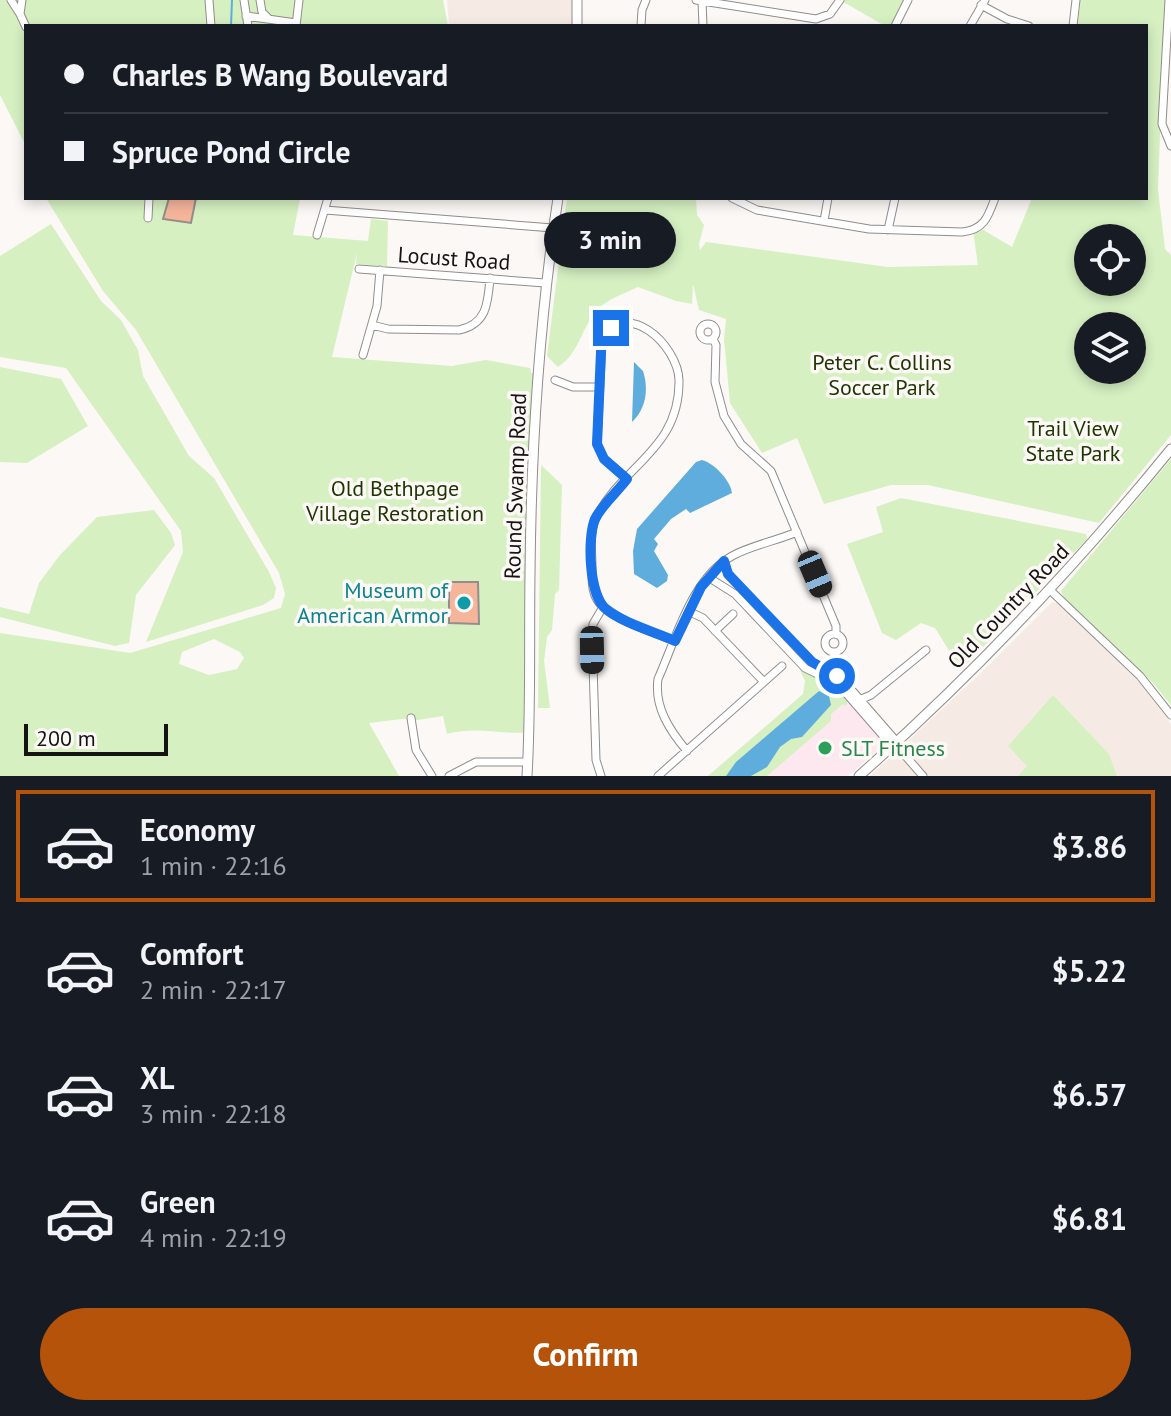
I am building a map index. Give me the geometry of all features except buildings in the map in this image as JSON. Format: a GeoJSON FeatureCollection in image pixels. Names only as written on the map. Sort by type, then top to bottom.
{"type":"FeatureCollection","features":[{"type":"Feature","properties":{"kind":"main road"},"geometry":{"type":"LineString","coordinates":[[577,0],[577,24]]}},
{"type":"Feature","properties":{"kind":"main road","name":"Round Swamp Road"},"geometry":{"type":"LineString","coordinates":[[527,776],[533,463],[545,283],[558,200]]}},
{"type":"Feature","properties":{"kind":"main road","name":"Old Country Road"},"geometry":{"type":"LineString","coordinates":[[859,776],[981,664],[1050,590],[1171,449]]}},
{"type":"Feature","properties":{"kind":"street"},"geometry":{"type":"LineString","coordinates":[[16,0],[25,24]]}},
{"type":"Feature","properties":{"kind":"street"},"geometry":{"type":"LineString","coordinates":[[209,0],[211,24]]}},
{"type":"Feature","properties":{"kind":"street"},"geometry":{"type":"LineString","coordinates":[[244,0],[248,24]]}},
{"type":"Feature","properties":{"kind":"street"},"geometry":{"type":"LineString","coordinates":[[260,0],[262,12],[269,19]]}},
{"type":"Feature","properties":{"kind":"street"},"geometry":{"type":"LineString","coordinates":[[294,24],[299,0]]}},
{"type":"Feature","properties":{"kind":"street"},"geometry":{"type":"LineString","coordinates":[[641,24],[646,0]]}},
{"type":"Feature","properties":{"kind":"street"},"geometry":{"type":"LineString","coordinates":[[703,24],[699,0],[816,19],[830,14],[840,0]]}},
{"type":"Feature","properties":{"kind":"street"},"geometry":{"type":"LineString","coordinates":[[896,24],[908,0]]}},
{"type":"Feature","properties":{"kind":"street"},"geometry":{"type":"LineString","coordinates":[[1073,24],[1076,0]]}},
{"type":"Feature","properties":{"kind":"street"},"geometry":{"type":"LineString","coordinates":[[1169,0],[1162,124],[1171,146]]}},
{"type":"Feature","properties":{"kind":"street"},"geometry":{"type":"LineString","coordinates":[[971,24],[983,2],[1007,19],[1023,24]]}},
{"type":"Feature","properties":{"kind":"street"},"geometry":{"type":"LineString","coordinates":[[246,16],[290,24]]}},
{"type":"Feature","properties":{"kind":"street"},"geometry":{"type":"LineString","coordinates":[[148,218],[149,200]]}},
{"type":"Feature","properties":{"kind":"street"},"geometry":{"type":"LineString","coordinates":[[317,235],[328,200]]}},
{"type":"Feature","properties":{"kind":"street"},"geometry":{"type":"LineString","coordinates":[[735,200],[749,209],[888,230],[973,231],[985,223],[994,200]]}},
{"type":"Feature","properties":{"kind":"street"},"geometry":{"type":"LineString","coordinates":[[824,221],[828,200]]}},
{"type":"Feature","properties":{"kind":"street"},"geometry":{"type":"LineString","coordinates":[[888,230],[895,200]]}},
{"type":"Feature","properties":{"kind":"street"},"geometry":{"type":"LineString","coordinates":[[325,210],[553,228]]}},
{"type":"Feature","properties":{"kind":"street","name":"Locust Road"},"geometry":{"type":"LineString","coordinates":[[359,269],[545,283]]}},
{"type":"Feature","properties":{"kind":"street"},"geometry":{"type":"LineString","coordinates":[[363,355],[379,299],[380,270]]}},
{"type":"Feature","properties":{"kind":"street"},"geometry":{"type":"LineString","coordinates":[[372,325],[388,329],[459,330],[470,327],[486,310],[490,278]]}},
{"type":"Feature","properties":{"kind":"street"},"geometry":{"type":"LineString","coordinates":[[627,479],[599,451],[599,387],[602,341],[611,328],[634,324],[662,339],[675,360],[679,380],[673,420],[665,435],[595,519],[592,583],[603,607],[675,641]]}},
{"type":"Feature","properties":{"kind":"street"},"geometry":{"type":"LineString","coordinates":[[713,339],[716,345],[715,382],[724,416],[741,444],[771,471],[836,626],[836,634]]}},
{"type":"Feature","properties":{"kind":"street"},"geometry":{"type":"LineString","coordinates":[[555,380],[573,387],[599,387]]}},
{"type":"Feature","properties":{"kind":"street"},"geometry":{"type":"LineString","coordinates":[[687,751],[667,725],[657,696],[658,679],[688,611],[708,577],[724,561],[797,532]]}},
{"type":"Feature","properties":{"kind":"street"},"geometry":{"type":"LineString","coordinates":[[724,561],[728,574],[812,662],[837,676],[923,776]]}},
{"type":"Feature","properties":{"kind":"street"},"geometry":{"type":"LineString","coordinates":[[708,577],[735,594],[805,668],[833,680],[857,701]]}},
{"type":"Feature","properties":{"kind":"street"},"geometry":{"type":"LineString","coordinates":[[1050,590],[1140,676],[1171,715]]}},
{"type":"Feature","properties":{"kind":"street"},"geometry":{"type":"LineString","coordinates":[[601,776],[596,760],[592,633],[593,624],[603,607]]}},
{"type":"Feature","properties":{"kind":"street"},"geometry":{"type":"LineString","coordinates":[[688,611],[703,618],[764,682]]}},
{"type":"Feature","properties":{"kind":"street"},"geometry":{"type":"LineString","coordinates":[[715,631],[733,614]]}},
{"type":"Feature","properties":{"kind":"street"},"geometry":{"type":"LineString","coordinates":[[857,701],[871,695],[926,650]]}},
{"type":"Feature","properties":{"kind":"street"},"geometry":{"type":"LineString","coordinates":[[658,776],[782,666]]}},
{"type":"Feature","properties":{"kind":"street"},"geometry":{"type":"LineString","coordinates":[[411,718],[416,750],[432,776]]}},
{"type":"Feature","properties":{"kind":"street"},"geometry":{"type":"LineString","coordinates":[[449,776],[476,762],[528,762]]}},
{"type":"Feature","properties":{"kind":"shaded area"},"geometry":{"type":"Polygon","coordinates":[[[447,0],[573,0],[572,24],[449,24],[447,0]]]}},
{"type":"Feature","properties":{"kind":"shaded area"},"geometry":{"type":"Polygon","coordinates":[[[1052,602],[1060,604],[1154,697],[1171,724],[1171,776],[870,776],[982,672],[1052,602]]]}},
{"type":"Feature","properties":{"kind":"shaded area"},"geometry":{"type":"Polygon","coordinates":[[[836,686],[886,743],[848,776],[708,776],[836,686]]]}},
{"type":"Feature","properties":{"kind":"green space"},"geometry":{"type":"Polygon","coordinates":[[[0,0],[443,0],[448,24],[24,24],[24,142],[0,95],[0,0]]]}},
{"type":"Feature","properties":{"kind":"green space"},"geometry":{"type":"Polygon","coordinates":[[[840,0],[908,0],[896,24],[882,24],[840,0]]]}},
{"type":"Feature","properties":{"kind":"green space","name":"Peter C. Collins Soccer Park"},"geometry":{"type":"Polygon","coordinates":[[[1080,0],[1165,0],[1158,189],[1165,249],[1171,255],[1171,435],[1099,523],[928,485],[891,485],[824,504],[797,438],[762,453],[730,403],[724,339],[726,319],[699,310],[693,284],[692,304],[638,287],[614,298],[594,314],[565,362],[558,367],[547,356],[567,200],[696,200],[697,215],[704,225],[700,250],[706,242],[888,267],[978,265],[973,231],[980,228],[1012,247],[1031,200],[1148,200],[1148,24],[1078,24],[1080,0]]]}},
{"type":"Feature","properties":{"kind":"green space","name":"Old Bethpage Village Restoration"},"geometry":{"type":"Polygon","coordinates":[[[47,200],[300,200],[293,235],[368,241],[371,219],[388,221],[387,266],[356,264],[357,253],[332,357],[452,366],[486,360],[530,368],[531,373],[536,373],[531,732],[468,731],[447,734],[443,716],[369,723],[399,776],[0,776],[0,633],[130,653],[281,608],[285,594],[279,573],[136,330],[103,291],[47,200]],[[214,639],[182,652],[179,664],[209,675],[237,669],[244,658],[240,652],[214,639]]]}},
{"type":"Feature","properties":{"kind":"green space"},"geometry":{"type":"Polygon","coordinates":[[[51,224],[101,301],[121,320],[138,350],[143,376],[189,456],[214,478],[269,572],[276,588],[274,598],[263,605],[146,642],[183,552],[181,531],[66,368],[0,357],[0,256],[51,224]]]}},
{"type":"Feature","properties":{"kind":"green space"},"geometry":{"type":"Polygon","coordinates":[[[0,367],[61,379],[88,426],[27,463],[0,462],[0,367]]]}},
{"type":"Feature","properties":{"kind":"green space","name":"Trail View State Park"},"geometry":{"type":"Polygon","coordinates":[[[1171,459],[1171,705],[1153,683],[1064,598],[1061,591],[1171,459]]]}},
{"type":"Feature","properties":{"kind":"green space"},"geometry":{"type":"Polygon","coordinates":[[[541,465],[562,485],[559,590],[555,594],[552,630],[547,637],[544,661],[550,708],[538,708],[541,465]]]}},
{"type":"Feature","properties":{"kind":"green space"},"geometry":{"type":"Polygon","coordinates":[[[901,498],[1086,534],[1087,539],[961,670],[935,628],[921,623],[896,640],[882,633],[847,544],[883,532],[876,507],[901,498]]]}},
{"type":"Feature","properties":{"kind":"green space"},"geometry":{"type":"Polygon","coordinates":[[[154,510],[171,533],[175,545],[136,595],[129,643],[115,646],[0,617],[0,607],[29,614],[39,583],[60,555],[97,517],[154,510]]]}},
{"type":"Feature","properties":{"kind":"green space"},"geometry":{"type":"Polygon","coordinates":[[[800,670],[836,686],[848,699],[846,706],[843,704],[831,714],[831,721],[767,776],[708,776],[803,694],[805,681],[800,670]]]}},
{"type":"Feature","properties":{"kind":"green space"},"geometry":{"type":"Polygon","coordinates":[[[1053,695],[1109,754],[1117,776],[1018,776],[1027,766],[1008,746],[1053,695]]]}},
{"type":"Feature","properties":{"kind":"water"},"geometry":{"type":"Polygon","coordinates":[[[634,362],[643,371],[646,392],[643,405],[632,422],[634,362]]]}},
{"type":"Feature","properties":{"kind":"water"},"geometry":{"type":"Polygon","coordinates":[[[702,460],[721,473],[732,493],[690,513],[686,509],[671,519],[654,539],[658,544],[654,551],[668,575],[667,581],[657,588],[634,574],[633,551],[637,529],[696,462],[702,460]]]}},
{"type":"Feature","properties":{"kind":"water"},"geometry":{"type":"Polygon","coordinates":[[[819,691],[829,696],[831,705],[802,737],[791,739],[780,747],[767,767],[751,776],[726,776],[736,762],[819,691]]]}},
{"type":"Feature","properties":{"kind":"waterway"},"geometry":{"type":"LineString","coordinates":[[231,24],[232,0]]}},
{"type":"Feature","properties":{"kind":"place","name":"Museum of American Armor"},"geometry":{"type":"Point","coordinates":[464,603]}},
{"type":"Feature","properties":{"kind":"place","name":"SLT Fitness"},"geometry":{"type":"Point","coordinates":[825,748]}},
{"type":"Feature","properties":{"kind":"route"},"geometry":{"type":"LineString","coordinates":[[611,328],[602,341],[597,444],[604,459],[627,479],[595,519],[592,583],[597,598],[608,611],[675,641],[701,587],[724,561],[728,574],[812,662],[837,676]]}}]}
